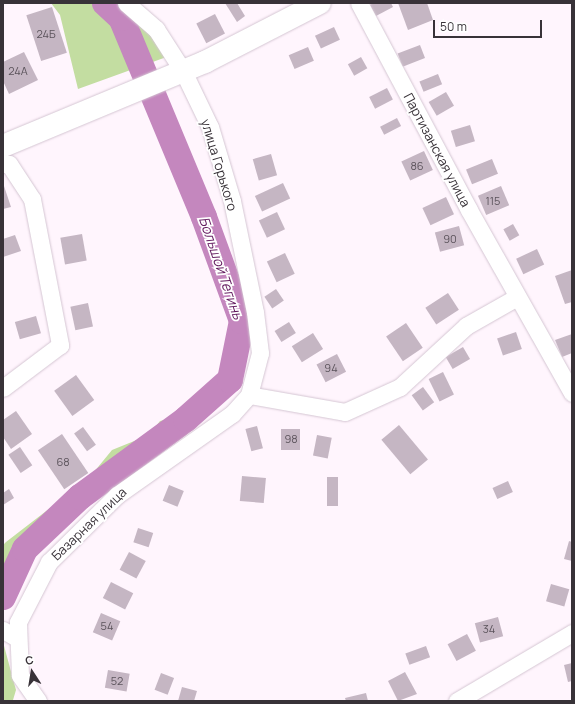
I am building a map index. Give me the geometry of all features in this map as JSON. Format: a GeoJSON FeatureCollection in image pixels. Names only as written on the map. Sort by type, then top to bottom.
{"type":"FeatureCollection","features":[{"type":"Feature","properties":{"kind":"street","name":"улица Горького"},"geometry":{"type":"LineString","coordinates":[[126,3],[156,29],[210,127],[232,201],[245,263],[260,354],[249,396]]}},
{"type":"Feature","properties":{"kind":"street"},"geometry":{"type":"LineString","coordinates":[[3,146],[180,72],[320,3]]}},
{"type":"Feature","properties":{"kind":"street","name":"Партизанская улица"},"geometry":{"type":"LineString","coordinates":[[359,3],[517,297],[572,393]]}},
{"type":"Feature","properties":{"kind":"street"},"geometry":{"type":"LineString","coordinates":[[3,164],[9,164],[32,199],[60,345],[3,388]]}},
{"type":"Feature","properties":{"kind":"street"},"geometry":{"type":"LineString","coordinates":[[249,396],[345,412],[400,387],[466,326],[517,297]]}},
{"type":"Feature","properties":{"kind":"street","name":"Базарная улица"},"geometry":{"type":"LineString","coordinates":[[38,701],[20,675],[12,635],[49,562],[117,495],[232,414],[249,396]]}},
{"type":"Feature","properties":{"kind":"street"},"geometry":{"type":"LineString","coordinates":[[456,701],[572,633]]}},
{"type":"Feature","properties":{"kind":"green space"},"geometry":{"type":"Polygon","coordinates":[[[51,3],[126,3],[172,55],[78,89],[60,15],[51,3]]]}},
{"type":"Feature","properties":{"kind":"green space"},"geometry":{"type":"Polygon","coordinates":[[[196,404],[216,409],[186,435],[81,509],[29,562],[16,588],[3,597],[3,545],[6,542],[89,478],[112,450],[149,435],[160,421],[180,416],[196,404]]]}},
{"type":"Feature","properties":{"kind":"green space"},"geometry":{"type":"Polygon","coordinates":[[[3,642],[16,690],[13,700],[8,701],[3,701],[3,642]]]}},
{"type":"Feature","properties":{"kind":"building"},"geometry":{"type":"Polygon","coordinates":[[[225,3],[237,3],[245,16],[237,22],[225,3]]]}},
{"type":"Feature","properties":{"kind":"building"},"geometry":{"type":"Polygon","coordinates":[[[373,3],[391,3],[393,7],[376,16],[370,5],[373,3]]]}},
{"type":"Feature","properties":{"kind":"building"},"geometry":{"type":"Polygon","coordinates":[[[398,3],[427,3],[433,20],[408,30],[398,3]]]}},
{"type":"Feature","properties":{"kind":"building"},"geometry":{"type":"Polygon","coordinates":[[[52,7],[67,53],[41,61],[26,15],[52,7]]]}},
{"type":"Feature","properties":{"kind":"building"},"geometry":{"type":"Polygon","coordinates":[[[215,14],[225,34],[206,43],[196,24],[215,14]]]}},
{"type":"Feature","properties":{"kind":"building"},"geometry":{"type":"Polygon","coordinates":[[[334,27],[340,40],[321,49],[315,36],[334,27]]]}},
{"type":"Feature","properties":{"kind":"building"},"geometry":{"type":"Polygon","coordinates":[[[420,45],[425,58],[403,67],[398,54],[420,45]]]}},
{"type":"Feature","properties":{"kind":"building"},"geometry":{"type":"Polygon","coordinates":[[[308,47],[314,61],[295,69],[289,55],[308,47]]]}},
{"type":"Feature","properties":{"kind":"building"},"geometry":{"type":"Polygon","coordinates":[[[24,52],[38,80],[9,94],[3,81],[3,62],[24,52]]]}},
{"type":"Feature","properties":{"kind":"building"},"geometry":{"type":"Polygon","coordinates":[[[361,57],[367,68],[354,76],[348,64],[361,57]]]}},
{"type":"Feature","properties":{"kind":"building"},"geometry":{"type":"Polygon","coordinates":[[[438,74],[442,84],[424,92],[419,81],[438,74]]]}},
{"type":"Feature","properties":{"kind":"building"},"geometry":{"type":"Polygon","coordinates":[[[387,88],[393,100],[375,109],[369,97],[387,88]]]}},
{"type":"Feature","properties":{"kind":"building"},"geometry":{"type":"Polygon","coordinates":[[[446,92],[454,106],[437,116],[429,102],[446,92]]]}},
{"type":"Feature","properties":{"kind":"building"},"geometry":{"type":"Polygon","coordinates":[[[397,118],[401,126],[384,135],[380,127],[397,118]]]}},
{"type":"Feature","properties":{"kind":"building"},"geometry":{"type":"Polygon","coordinates":[[[470,125],[475,141],[456,147],[451,131],[470,125]]]}},
{"type":"Feature","properties":{"kind":"building"},"geometry":{"type":"Polygon","coordinates":[[[424,151],[433,170],[410,181],[401,162],[424,151]]]}},
{"type":"Feature","properties":{"kind":"building"},"geometry":{"type":"Polygon","coordinates":[[[271,154],[277,175],[259,180],[253,159],[271,154]]]}},
{"type":"Feature","properties":{"kind":"building"},"geometry":{"type":"Polygon","coordinates":[[[492,159],[498,174],[472,184],[466,169],[492,159]]]}},
{"type":"Feature","properties":{"kind":"building"},"geometry":{"type":"Polygon","coordinates":[[[3,183],[11,207],[3,209],[3,183]]]}},
{"type":"Feature","properties":{"kind":"building"},"geometry":{"type":"Polygon","coordinates":[[[283,183],[290,198],[262,212],[255,196],[283,183]]]}},
{"type":"Feature","properties":{"kind":"building"},"geometry":{"type":"Polygon","coordinates":[[[501,186],[509,205],[486,215],[478,196],[501,186]]]}},
{"type":"Feature","properties":{"kind":"building"},"geometry":{"type":"Polygon","coordinates":[[[446,197],[454,214],[430,225],[422,208],[446,197]]]}},
{"type":"Feature","properties":{"kind":"building"},"geometry":{"type":"Polygon","coordinates":[[[277,212],[285,229],[267,238],[259,220],[277,212]]]}},
{"type":"Feature","properties":{"kind":"building"},"geometry":{"type":"Polygon","coordinates":[[[513,224],[519,235],[510,241],[503,229],[513,224]]]}},
{"type":"Feature","properties":{"kind":"building"},"geometry":{"type":"Polygon","coordinates":[[[459,226],[464,245],[440,252],[435,232],[459,226]]]}},
{"type":"Feature","properties":{"kind":"building"},"geometry":{"type":"Polygon","coordinates":[[[82,234],[87,261],[65,264],[60,238],[82,234]]]}},
{"type":"Feature","properties":{"kind":"building"},"geometry":{"type":"Polygon","coordinates":[[[15,235],[21,251],[3,257],[3,239],[15,235]]]}},
{"type":"Feature","properties":{"kind":"building"},"geometry":{"type":"Polygon","coordinates":[[[537,249],[544,264],[523,274],[516,259],[537,249]]]}},
{"type":"Feature","properties":{"kind":"building"},"geometry":{"type":"Polygon","coordinates":[[[285,253],[295,274],[277,282],[267,261],[285,253]]]}},
{"type":"Feature","properties":{"kind":"building"},"geometry":{"type":"Polygon","coordinates":[[[572,270],[572,302],[565,304],[555,276],[572,270]]]}},
{"type":"Feature","properties":{"kind":"building"},"geometry":{"type":"Polygon","coordinates":[[[276,289],[284,301],[272,308],[264,297],[276,289]]]}},
{"type":"Feature","properties":{"kind":"building"},"geometry":{"type":"Polygon","coordinates":[[[448,293],[459,310],[436,324],[425,308],[448,293]]]}},
{"type":"Feature","properties":{"kind":"building"},"geometry":{"type":"Polygon","coordinates":[[[88,303],[93,326],[75,330],[70,307],[88,303]]]}},
{"type":"Feature","properties":{"kind":"building"},"geometry":{"type":"Polygon","coordinates":[[[36,316],[41,333],[20,339],[15,322],[36,316]]]}},
{"type":"Feature","properties":{"kind":"building"},"geometry":{"type":"Polygon","coordinates":[[[289,322],[296,333],[281,342],[275,331],[289,322]]]}},
{"type":"Feature","properties":{"kind":"building"},"geometry":{"type":"Polygon","coordinates":[[[406,323],[423,348],[403,361],[386,336],[406,323]]]}},
{"type":"Feature","properties":{"kind":"building"},"geometry":{"type":"Polygon","coordinates":[[[516,332],[522,349],[503,356],[497,339],[516,332]]]}},
{"type":"Feature","properties":{"kind":"building"},"geometry":{"type":"Polygon","coordinates":[[[313,333],[323,349],[302,362],[292,346],[313,333]]]}},
{"type":"Feature","properties":{"kind":"building"},"geometry":{"type":"Polygon","coordinates":[[[572,334],[572,353],[562,357],[555,340],[572,334]]]}},
{"type":"Feature","properties":{"kind":"building"},"geometry":{"type":"Polygon","coordinates":[[[463,347],[470,359],[453,369],[446,357],[463,347]]]}},
{"type":"Feature","properties":{"kind":"building"},"geometry":{"type":"Polygon","coordinates":[[[337,354],[346,372],[326,382],[317,364],[337,354]]]}},
{"type":"Feature","properties":{"kind":"building"},"geometry":{"type":"Polygon","coordinates":[[[443,372],[454,394],[440,401],[429,379],[443,372]]]}},
{"type":"Feature","properties":{"kind":"building"},"geometry":{"type":"Polygon","coordinates":[[[76,375],[94,400],[72,416],[54,391],[76,375]]]}},
{"type":"Feature","properties":{"kind":"building"},"geometry":{"type":"Polygon","coordinates":[[[423,387],[434,402],[423,411],[412,395],[423,387]]]}},
{"type":"Feature","properties":{"kind":"building"},"geometry":{"type":"Polygon","coordinates":[[[16,411],[32,434],[11,449],[3,437],[3,420],[16,411]]]}},
{"type":"Feature","properties":{"kind":"building"},"geometry":{"type":"Polygon","coordinates":[[[399,425],[428,459],[410,474],[381,440],[399,425]]]}},
{"type":"Feature","properties":{"kind":"building"},"geometry":{"type":"Polygon","coordinates":[[[257,426],[263,448],[251,451],[245,429],[257,426]]]}},
{"type":"Feature","properties":{"kind":"building"},"geometry":{"type":"Polygon","coordinates":[[[83,427],[96,445],[87,451],[74,433],[83,427]]]}},
{"type":"Feature","properties":{"kind":"building"},"geometry":{"type":"Polygon","coordinates":[[[281,429],[300,429],[300,450],[281,450],[281,429]]]}},
{"type":"Feature","properties":{"kind":"building"},"geometry":{"type":"Polygon","coordinates":[[[62,434],[88,473],[64,489],[38,450],[62,434]]]}},
{"type":"Feature","properties":{"kind":"building"},"geometry":{"type":"Polygon","coordinates":[[[317,435],[332,438],[328,458],[313,456],[317,435]]]}},
{"type":"Feature","properties":{"kind":"building"},"geometry":{"type":"Polygon","coordinates":[[[20,447],[32,465],[21,473],[8,455],[20,447]]]}},
{"type":"Feature","properties":{"kind":"building"},"geometry":{"type":"Polygon","coordinates":[[[242,476],[266,478],[264,503],[240,501],[242,476]]]}},
{"type":"Feature","properties":{"kind":"building"},"geometry":{"type":"Polygon","coordinates":[[[327,477],[338,477],[338,506],[327,506],[327,477]]]}},
{"type":"Feature","properties":{"kind":"building"},"geometry":{"type":"Polygon","coordinates":[[[508,481],[513,492],[497,499],[492,488],[508,481]]]}},
{"type":"Feature","properties":{"kind":"building"},"geometry":{"type":"Polygon","coordinates":[[[169,485],[184,491],[177,507],[163,501],[169,485]]]}},
{"type":"Feature","properties":{"kind":"building"},"geometry":{"type":"Polygon","coordinates":[[[9,489],[14,498],[3,505],[3,493],[9,489]]]}},
{"type":"Feature","properties":{"kind":"building"},"geometry":{"type":"Polygon","coordinates":[[[138,528],[153,533],[149,547],[133,542],[138,528]]]}},
{"type":"Feature","properties":{"kind":"building"},"geometry":{"type":"Polygon","coordinates":[[[569,541],[572,542],[572,561],[564,559],[569,541]]]}},
{"type":"Feature","properties":{"kind":"building"},"geometry":{"type":"Polygon","coordinates":[[[129,552],[146,561],[136,579],[120,570],[129,552]]]}},
{"type":"Feature","properties":{"kind":"building"},"geometry":{"type":"Polygon","coordinates":[[[111,582],[133,593],[125,609],[103,598],[111,582]]]}},
{"type":"Feature","properties":{"kind":"building"},"geometry":{"type":"Polygon","coordinates":[[[551,584],[569,589],[564,607],[546,601],[551,584]]]}},
{"type":"Feature","properties":{"kind":"building"},"geometry":{"type":"Polygon","coordinates":[[[101,613],[120,621],[112,641],[93,632],[101,613]]]}},
{"type":"Feature","properties":{"kind":"building"},"geometry":{"type":"Polygon","coordinates":[[[498,617],[503,636],[480,643],[475,623],[498,617]]]}},
{"type":"Feature","properties":{"kind":"building"},"geometry":{"type":"Polygon","coordinates":[[[467,634],[476,651],[456,661],[448,644],[467,634]]]}},
{"type":"Feature","properties":{"kind":"building"},"geometry":{"type":"Polygon","coordinates":[[[426,646],[430,657],[409,665],[405,654],[426,646]]]}},
{"type":"Feature","properties":{"kind":"building"},"geometry":{"type":"Polygon","coordinates":[[[572,663],[572,681],[568,682],[564,665],[572,663]]]}},
{"type":"Feature","properties":{"kind":"building"},"geometry":{"type":"Polygon","coordinates":[[[108,670],[130,674],[127,692],[105,688],[108,670]]]}},
{"type":"Feature","properties":{"kind":"building"},"geometry":{"type":"Polygon","coordinates":[[[405,672],[417,694],[398,701],[388,681],[405,672]]]}},
{"type":"Feature","properties":{"kind":"building"},"geometry":{"type":"Polygon","coordinates":[[[161,673],[174,678],[168,695],[155,690],[161,673]]]}},
{"type":"Feature","properties":{"kind":"building"},"geometry":{"type":"Polygon","coordinates":[[[182,687],[197,691],[194,701],[178,701],[182,687]]]}},
{"type":"Feature","properties":{"kind":"building"},"geometry":{"type":"Polygon","coordinates":[[[366,693],[368,701],[346,701],[345,698],[366,693]]]}},
{"type":"Feature","properties":{"kind":"waterway","name":"Большой Тегинь"},"geometry":{"type":"LineString","coordinates":[[3,597],[25,549],[80,497],[186,419],[230,380],[242,321],[204,217],[121,18],[105,3]]}}]}
